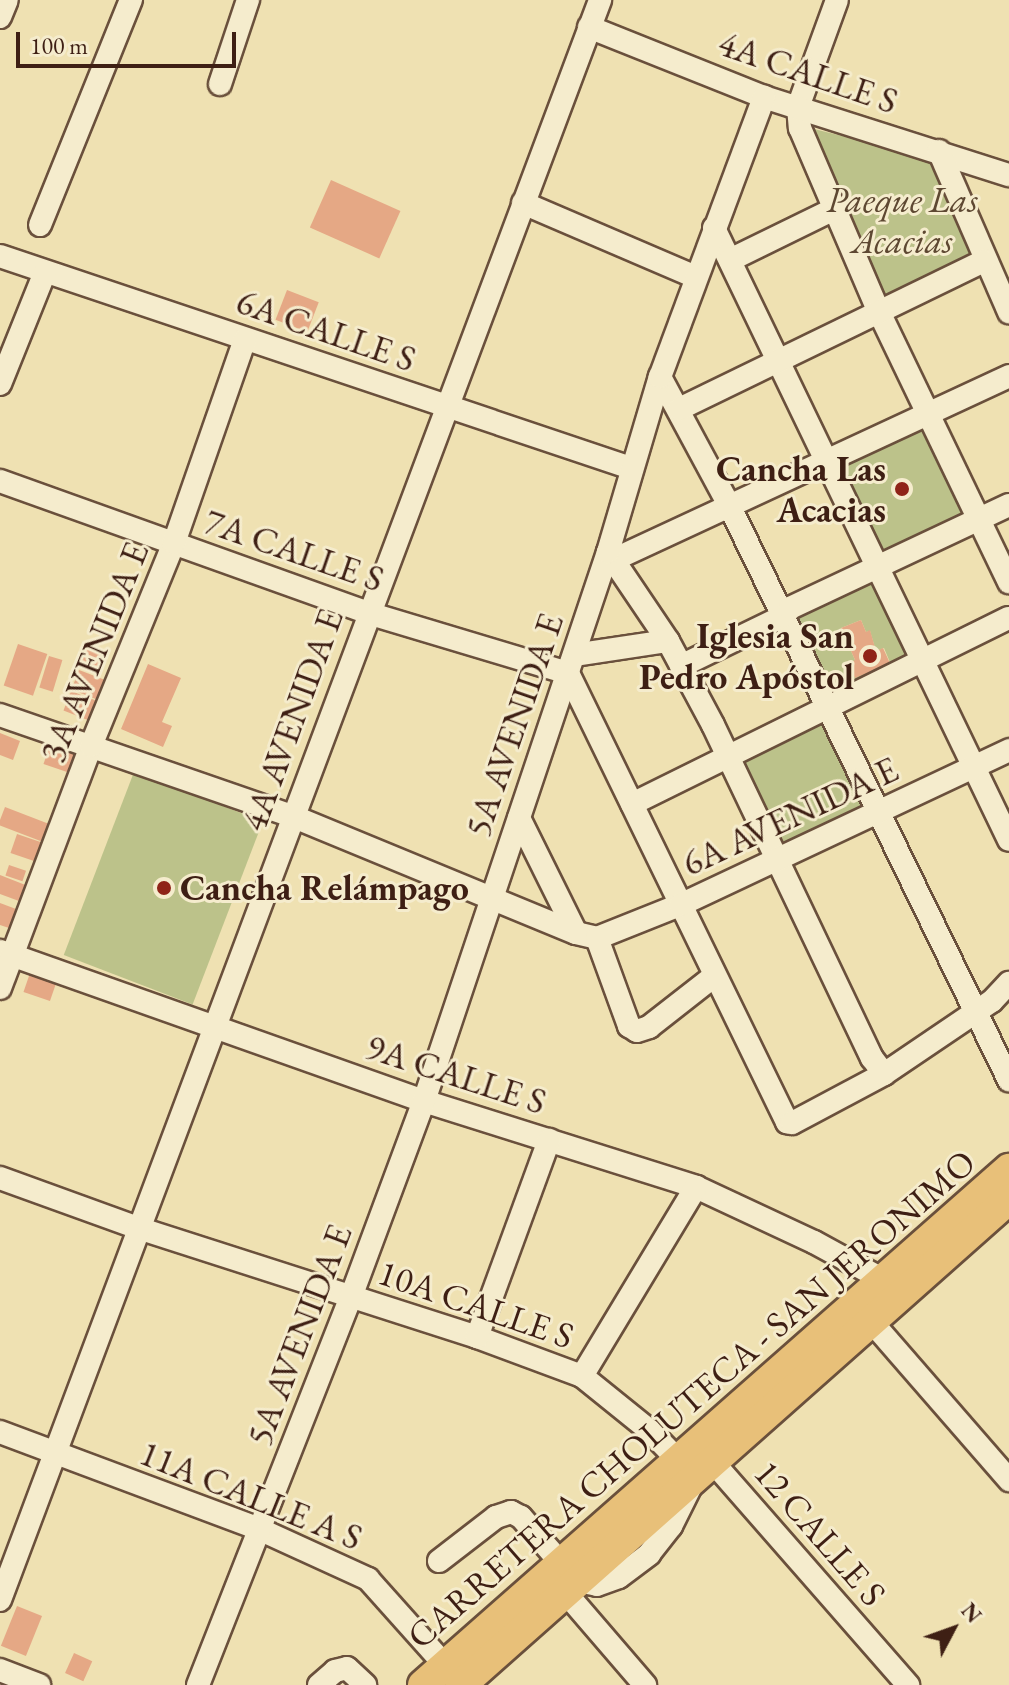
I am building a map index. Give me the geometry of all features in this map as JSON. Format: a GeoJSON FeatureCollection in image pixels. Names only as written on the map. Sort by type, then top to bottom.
{"type":"FeatureCollection","features":[{"type":"Feature","properties":{"kind":"highway","name":"CARRETERA CHOLUTECA - SAN JERONIMO"},"geometry":{"type":"LineString","coordinates":[[695,1466],[882,1279],[1009,1169]]}},
{"type":"Feature","properties":{"kind":"highway","name":"CARRETERA CHOLUTECA - SAN JERONIMO"},"geometry":{"type":"LineString","coordinates":[[443,1678],[568,1579],[695,1466],[1007,1205]]}},
{"type":"Feature","properties":{"kind":"street"},"geometry":{"type":"LineString","coordinates":[[0,17],[7,0]]}},
{"type":"Feature","properties":{"kind":"street"},"geometry":{"type":"LineString","coordinates":[[40,225],[131,0]]}},
{"type":"Feature","properties":{"kind":"street"},"geometry":{"type":"LineString","coordinates":[[220,84],[248,0]]}},
{"type":"Feature","properties":{"kind":"street","name":"4A AVENIDA E"},"geometry":{"type":"LineString","coordinates":[[0,1600],[600,0]]}},
{"type":"Feature","properties":{"kind":"street"},"geometry":{"type":"LineString","coordinates":[[837,0],[798,107],[800,128],[832,210],[1009,582]]}},
{"type":"Feature","properties":{"kind":"street","name":"4A CALLE S"},"geometry":{"type":"LineString","coordinates":[[589,27],[764,97],[1009,175]]}},
{"type":"Feature","properties":{"kind":"street","name":"5A AVENIDA E"},"geometry":{"type":"LineString","coordinates":[[198,1685],[351,1297],[424,1101],[571,664],[611,556],[631,468],[660,377],[764,97]]}},
{"type":"Feature","properties":{"kind":"street"},"geometry":{"type":"LineString","coordinates":[[939,151],[984,261],[1009,312]]}},
{"type":"Feature","properties":{"kind":"street"},"geometry":{"type":"LineString","coordinates":[[523,203],[696,277]]}},
{"type":"Feature","properties":{"kind":"street"},"geometry":{"type":"LineString","coordinates":[[730,260],[832,210]]}},
{"type":"Feature","properties":{"kind":"street"},"geometry":{"type":"LineString","coordinates":[[714,228],[1009,840]]}},
{"type":"Feature","properties":{"kind":"street","name":"6A CALLE S"},"geometry":{"type":"LineString","coordinates":[[0,256],[631,468]]}},
{"type":"Feature","properties":{"kind":"street"},"geometry":{"type":"LineString","coordinates":[[679,409],[984,261]]}},
{"type":"Feature","properties":{"kind":"street"},"geometry":{"type":"LineString","coordinates":[[0,384],[45,272]]}},
{"type":"Feature","properties":{"kind":"street","name":"3A AVENIDA E"},"geometry":{"type":"LineString","coordinates":[[0,988],[6,954],[174,543],[245,339]]}},
{"type":"Feature","properties":{"kind":"street"},"geometry":{"type":"LineString","coordinates":[[884,1074],[872,1058],[728,756],[668,641],[611,556],[1009,376]]}},
{"type":"Feature","properties":{"kind":"street"},"geometry":{"type":"LineString","coordinates":[[660,377],[729,505],[1009,1080]]}},
{"type":"Feature","properties":{"kind":"street","name":"7A CALLE S"},"geometry":{"type":"LineString","coordinates":[[0,481],[368,613],[571,664]]}},
{"type":"Feature","properties":{"kind":"street"},"geometry":{"type":"LineString","coordinates":[[681,666],[784,616],[790,608],[1009,505]]}},
{"type":"Feature","properties":{"kind":"street"},"geometry":{"type":"LineString","coordinates":[[632,804],[1009,618]]}},
{"type":"Feature","properties":{"kind":"street"},"geometry":{"type":"LineString","coordinates":[[668,641],[571,664],[632,804],[783,1118],[792,1123],[884,1074],[992,1001],[1009,983]]}},
{"type":"Feature","properties":{"kind":"street"},"geometry":{"type":"LineString","coordinates":[[0,715],[292,816],[491,900],[586,936]]}},
{"type":"Feature","properties":{"kind":"street","name":"6A AVENIDA E"},"geometry":{"type":"LineString","coordinates":[[586,936],[680,905],[1009,750]]}},
{"type":"Feature","properties":{"kind":"street"},"geometry":{"type":"LineString","coordinates":[[519,818],[586,936],[629,1026],[637,1031],[649,1027],[714,976]]}},
{"type":"Feature","properties":{"kind":"street","name":"9A CALLE S"},"geometry":{"type":"LineString","coordinates":[[6,954],[424,1101],[696,1187],[814,1242],[882,1279]]}},
{"type":"Feature","properties":{"kind":"street"},"geometry":{"type":"LineString","coordinates":[[477,1337],[549,1140]]}},
{"type":"Feature","properties":{"kind":"street","name":"10A CALLE S"},"geometry":{"type":"LineString","coordinates":[[0,1178],[138,1228],[477,1337],[582,1376],[695,1466]]}},
{"type":"Feature","properties":{"kind":"street"},"geometry":{"type":"LineString","coordinates":[[582,1376],[696,1187]]}},
{"type":"Feature","properties":{"kind":"street"},"geometry":{"type":"LineString","coordinates":[[871,1321],[1009,1480]]}},
{"type":"Feature","properties":{"kind":"street","name":"11A CALLE A S"},"geometry":{"type":"LineString","coordinates":[[0,1432],[259,1529],[368,1579],[443,1678]]}},
{"type":"Feature","properties":{"kind":"street"},"geometry":{"type":"LineString","coordinates":[[568,1579],[597,1585],[649,1554],[671,1526],[695,1466]]}},
{"type":"Feature","properties":{"kind":"street","name":"12 CALLE S"},"geometry":{"type":"LineString","coordinates":[[695,1466],[908,1685]]}},
{"type":"Feature","properties":{"kind":"street"},"geometry":{"type":"LineString","coordinates":[[439,1561],[496,1517],[511,1512],[521,1517],[645,1685]]}},
{"type":"Feature","properties":{"kind":"street"},"geometry":{"type":"LineString","coordinates":[[319,1685],[335,1671],[347,1668],[365,1685]]}},
{"type":"Feature","properties":{"kind":"street"},"geometry":{"type":"LineString","coordinates":[[0,1670],[39,1685]]}},
{"type":"Feature","properties":{"kind":"green space","name":"Paeque Las Acacias"},"geometry":{"type":"Polygon","coordinates":[[[810,128],[927,157],[975,261],[881,298],[810,128]]]}},
{"type":"Feature","properties":{"kind":"green space","name":"Cancha Las Acacias"},"geometry":{"type":"Polygon","coordinates":[[[924,426],[965,513],[880,552],[840,465],[924,426]]]}},
{"type":"Feature","properties":{"kind":"green space"},"geometry":{"type":"Polygon","coordinates":[[[878,570],[920,660],[894,672],[884,648],[876,651],[870,631],[866,632],[861,620],[841,628],[855,660],[870,672],[874,682],[829,704],[791,618],[878,570]]]}},
{"type":"Feature","properties":{"kind":"green space"},"geometry":{"type":"Polygon","coordinates":[[[823,716],[866,803],[778,846],[736,759],[823,716]]]}},
{"type":"Feature","properties":{"kind":"green space","name":"Cancha Relámpago"},"geometry":{"type":"Polygon","coordinates":[[[134,772],[263,821],[193,1004],[64,955],[134,772]]]}},
{"type":"Feature","properties":{"kind":"building"},"geometry":{"type":"Polygon","coordinates":[[[331,180],[400,211],[379,258],[310,228],[331,180]]]}},
{"type":"Feature","properties":{"kind":"building"},"geometry":{"type":"Polygon","coordinates":[[[287,290],[319,302],[307,332],[276,320],[287,290]]]}},
{"type":"Feature","properties":{"kind":"building","name":"Iglesia San Pedro Apóstol"},"geometry":{"type":"Polygon","coordinates":[[[861,620],[866,632],[870,630],[876,651],[883,648],[894,672],[874,682],[870,672],[855,678],[849,663],[855,660],[841,628],[861,620]]]}},
{"type":"Feature","properties":{"kind":"building"},"geometry":{"type":"Polygon","coordinates":[[[83,643],[107,652],[101,668],[77,659],[83,643]]]}},
{"type":"Feature","properties":{"kind":"building"},"geometry":{"type":"Polygon","coordinates":[[[18,644],[47,654],[33,696],[4,686],[18,644]]]}},
{"type":"Feature","properties":{"kind":"building"},"geometry":{"type":"Polygon","coordinates":[[[49,656],[62,660],[53,692],[39,688],[49,656]]]}},
{"type":"Feature","properties":{"kind":"building"},"geometry":{"type":"Polygon","coordinates":[[[148,664],[181,678],[162,722],[172,726],[163,747],[121,729],[148,664]]]}},
{"type":"Feature","properties":{"kind":"building"},"geometry":{"type":"Polygon","coordinates":[[[79,670],[105,680],[98,700],[71,690],[79,670]]]}},
{"type":"Feature","properties":{"kind":"building"},"geometry":{"type":"Polygon","coordinates":[[[71,691],[97,701],[90,721],[63,711],[71,691]]]}},
{"type":"Feature","properties":{"kind":"building"},"geometry":{"type":"Polygon","coordinates":[[[0,733],[20,741],[13,760],[0,755],[0,733]]]}},
{"type":"Feature","properties":{"kind":"building"},"geometry":{"type":"Polygon","coordinates":[[[50,745],[76,754],[70,773],[43,764],[50,745]]]}},
{"type":"Feature","properties":{"kind":"building"},"geometry":{"type":"Polygon","coordinates":[[[5,807],[50,824],[43,842],[0,825],[5,807]]]}},
{"type":"Feature","properties":{"kind":"building"},"geometry":{"type":"Polygon","coordinates":[[[17,834],[43,843],[37,862],[10,853],[17,834]]]}},
{"type":"Feature","properties":{"kind":"building"},"geometry":{"type":"Polygon","coordinates":[[[9,865],[26,871],[22,881],[5,875],[9,865]]]}},
{"type":"Feature","properties":{"kind":"building"},"geometry":{"type":"Polygon","coordinates":[[[0,875],[33,888],[27,904],[0,894],[0,875]]]}},
{"type":"Feature","properties":{"kind":"building"},"geometry":{"type":"Polygon","coordinates":[[[0,903],[16,909],[9,928],[0,925],[0,903]]]}},
{"type":"Feature","properties":{"kind":"building"},"geometry":{"type":"Polygon","coordinates":[[[30,973],[56,982],[50,1001],[23,992],[30,973]]]}},
{"type":"Feature","properties":{"kind":"building"},"geometry":{"type":"Polygon","coordinates":[[[17,1606],[42,1616],[26,1656],[1,1646],[17,1606]]]}},
{"type":"Feature","properties":{"kind":"building"},"geometry":{"type":"Polygon","coordinates":[[[74,1653],[92,1661],[83,1681],[65,1673],[74,1653]]]}},
{"type":"Feature","properties":{"kind":"place","name":"Cancha Las Acacias"},"geometry":{"type":"Point","coordinates":[902,489]}},
{"type":"Feature","properties":{"kind":"place","name":"Iglesia San Pedro Apóstol"},"geometry":{"type":"Point","coordinates":[870,656]}},
{"type":"Feature","properties":{"kind":"place","name":"Cancha Relámpago"},"geometry":{"type":"Point","coordinates":[164,888]}}]}
